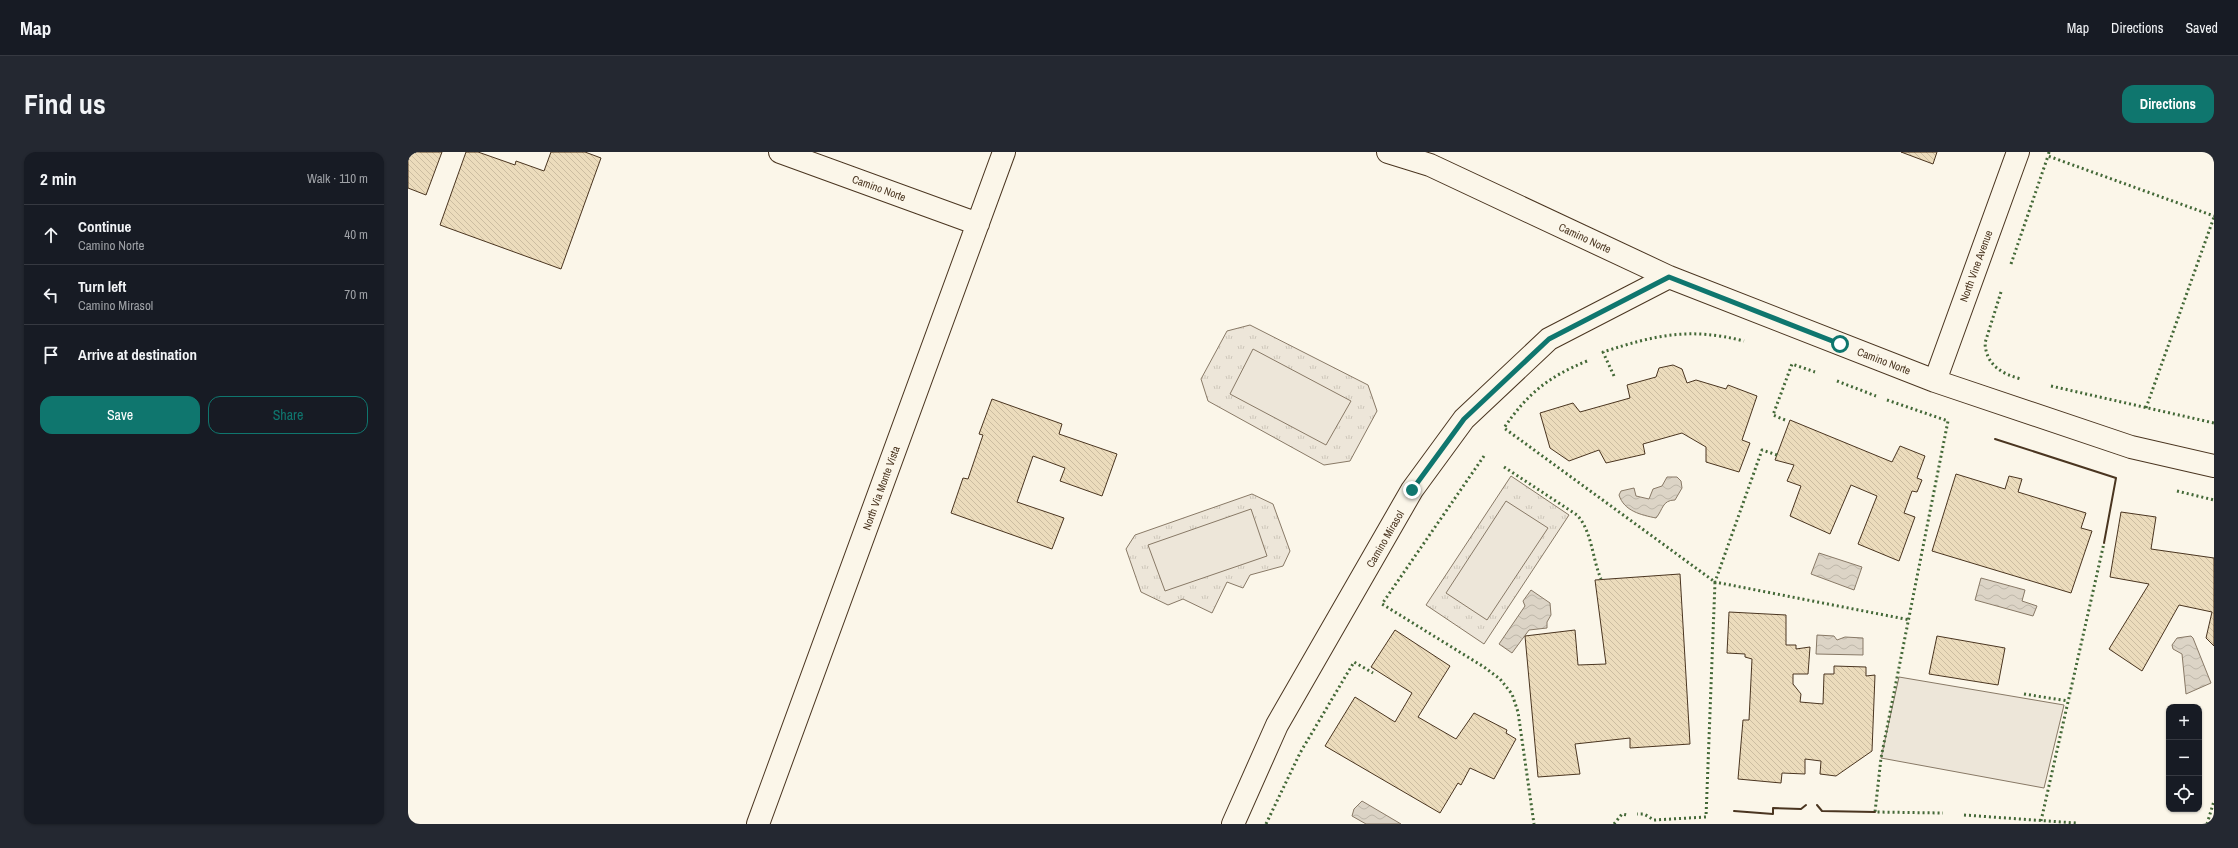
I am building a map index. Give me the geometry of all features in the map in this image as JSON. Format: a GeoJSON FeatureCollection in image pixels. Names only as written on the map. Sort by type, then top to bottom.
{"type":"FeatureCollection","features":[{"type":"Feature","properties":{"kind":"street","name":"Camino Norte"},"geometry":{"type":"LineString","coordinates":[[780,152],[978,224]]}},
{"type":"Feature","properties":{"kind":"street","name":"North Via Monte Vista"},"geometry":{"type":"LineString","coordinates":[[758,824],[1004,152]]}},
{"type":"Feature","properties":{"kind":"street","name":"Camino Norte"},"geometry":{"type":"LineString","coordinates":[[1388,152],[1430,165],[1669,277],[1935,381],[2131,447],[2214,466]]}},
{"type":"Feature","properties":{"kind":"street","name":"North Vine Avenue"},"geometry":{"type":"LineString","coordinates":[[1935,381],[2018,152]]}},
{"type":"Feature","properties":{"kind":"street","name":"Camino Mirasol"},"geometry":{"type":"LineString","coordinates":[[1233,824],[1277,725],[1412,490],[1464,419],[1549,339],[1669,277]]}},
{"type":"Feature","properties":{"kind":"green space"},"geometry":{"type":"Polygon","coordinates":[[[1250,325],[1368,385],[1377,411],[1350,461],[1324,465],[1208,401],[1201,379],[1227,331],[1250,325]]]}},
{"type":"Feature","properties":{"kind":"green space"},"geometry":{"type":"Polygon","coordinates":[[[1253,349],[1351,401],[1326,445],[1230,394],[1253,349]]]}},
{"type":"Feature","properties":{"kind":"green space"},"geometry":{"type":"Polygon","coordinates":[[[1511,476],[1569,515],[1484,644],[1426,605],[1511,476]]]}},
{"type":"Feature","properties":{"kind":"green space"},"geometry":{"type":"Polygon","coordinates":[[[1252,494],[1273,504],[1290,551],[1283,566],[1250,575],[1243,588],[1227,582],[1212,613],[1183,599],[1168,605],[1141,592],[1126,549],[1135,535],[1252,494]]]}},
{"type":"Feature","properties":{"kind":"green space"},"geometry":{"type":"Polygon","coordinates":[[[1506,501],[1548,528],[1487,620],[1446,593],[1506,501]]]}},
{"type":"Feature","properties":{"kind":"green space"},"geometry":{"type":"Polygon","coordinates":[[[1251,509],[1267,556],[1165,591],[1148,545],[1251,509]]]}},
{"type":"Feature","properties":{"kind":"green space"},"geometry":{"type":"Polygon","coordinates":[[[1899,677],[2064,705],[2044,788],[1881,758],[1899,677]]]}},
{"type":"Feature","properties":{"kind":"water"},"geometry":{"type":"Polygon","coordinates":[[[1667,477],[1677,477],[1681,481],[1682,488],[1675,500],[1671,500],[1665,504],[1656,518],[1629,509],[1621,500],[1619,495],[1621,491],[1634,488],[1636,496],[1649,499],[1653,489],[1662,486],[1667,477]]]}},
{"type":"Feature","properties":{"kind":"water"},"geometry":{"type":"Polygon","coordinates":[[[1819,553],[1862,567],[1854,590],[1811,574],[1819,553]]]}},
{"type":"Feature","properties":{"kind":"water"},"geometry":{"type":"Polygon","coordinates":[[[1981,578],[2025,590],[2022,601],[2037,606],[2033,616],[1975,600],[1981,578]]]}},
{"type":"Feature","properties":{"kind":"water"},"geometry":{"type":"Polygon","coordinates":[[[1531,590],[1550,603],[1551,615],[1547,622],[1547,628],[1529,630],[1512,653],[1499,644],[1525,606],[1523,601],[1531,590]]]}},
{"type":"Feature","properties":{"kind":"water"},"geometry":{"type":"Polygon","coordinates":[[[1817,635],[1834,636],[1837,640],[1845,637],[1863,638],[1863,655],[1816,654],[1817,635]]]}},
{"type":"Feature","properties":{"kind":"water"},"geometry":{"type":"Polygon","coordinates":[[[2191,636],[2211,683],[2186,694],[2182,654],[2173,649],[2172,645],[2177,638],[2191,636]]]}},
{"type":"Feature","properties":{"kind":"water"},"geometry":{"type":"Polygon","coordinates":[[[1362,801],[1401,824],[1366,824],[1352,816],[1354,809],[1362,801]]]}},
{"type":"Feature","properties":{"kind":"building"},"geometry":{"type":"Polygon","coordinates":[[[408,152],[442,152],[426,195],[408,188],[408,152]]]}},
{"type":"Feature","properties":{"kind":"building"},"geometry":{"type":"Polygon","coordinates":[[[466,152],[478,152],[515,165],[516,161],[544,171],[551,152],[585,152],[601,158],[561,269],[440,225],[466,152]]]}},
{"type":"Feature","properties":{"kind":"building"},"geometry":{"type":"Polygon","coordinates":[[[1901,152],[1937,152],[1933,164],[1901,152]]]}},
{"type":"Feature","properties":{"kind":"building"},"geometry":{"type":"Polygon","coordinates":[[[1673,365],[1682,369],[1687,383],[1696,380],[1726,389],[1728,385],[1757,396],[1742,440],[1750,443],[1739,472],[1706,462],[1706,447],[1682,433],[1643,444],[1645,454],[1606,463],[1599,450],[1569,461],[1550,448],[1540,413],[1573,403],[1580,412],[1630,398],[1627,385],[1656,377],[1659,368],[1673,365]]]}},
{"type":"Feature","properties":{"kind":"building"},"geometry":{"type":"Polygon","coordinates":[[[992,399],[1062,424],[1059,434],[1117,454],[1102,496],[1060,481],[1065,468],[1033,456],[1017,502],[1064,518],[1052,549],[951,513],[963,478],[968,479],[983,435],[979,434],[992,399]]]}},
{"type":"Feature","properties":{"kind":"building"},"geometry":{"type":"Polygon","coordinates":[[[1790,420],[1892,462],[1900,446],[1925,456],[1917,478],[1922,480],[1917,492],[1912,491],[1904,513],[1915,517],[1899,561],[1858,544],[1877,496],[1851,485],[1830,534],[1790,516],[1801,486],[1787,481],[1794,465],[1775,460],[1790,420]]]}},
{"type":"Feature","properties":{"kind":"building"},"geometry":{"type":"Polygon","coordinates":[[[1956,474],[2005,489],[2009,476],[2022,479],[2018,492],[2086,513],[2081,528],[2092,531],[2071,593],[1932,551],[1956,474]]]}},
{"type":"Feature","properties":{"kind":"building"},"geometry":{"type":"Polygon","coordinates":[[[2121,512],[2156,517],[2151,549],[2214,558],[2214,646],[2206,638],[2212,612],[2179,605],[2142,671],[2109,649],[2149,584],[2110,577],[2121,512]]]}},
{"type":"Feature","properties":{"kind":"building"},"geometry":{"type":"Polygon","coordinates":[[[1680,574],[1690,744],[1630,748],[1630,738],[1575,744],[1580,774],[1538,777],[1525,636],[1575,630],[1578,665],[1606,664],[1595,580],[1680,574]]]}},
{"type":"Feature","properties":{"kind":"building"},"geometry":{"type":"Polygon","coordinates":[[[1729,612],[1786,615],[1786,645],[1796,645],[1796,649],[1810,647],[1808,674],[1793,674],[1793,684],[1801,694],[1800,702],[1823,704],[1824,674],[1834,674],[1834,666],[1866,667],[1866,676],[1875,675],[1872,751],[1836,776],[1820,774],[1821,761],[1805,759],[1805,774],[1782,773],[1781,783],[1738,779],[1743,720],[1749,720],[1752,659],[1745,657],[1745,654],[1727,653],[1729,612]]]}},
{"type":"Feature","properties":{"kind":"building"},"geometry":{"type":"Polygon","coordinates":[[[1395,630],[1450,666],[1418,717],[1456,739],[1474,713],[1507,730],[1506,733],[1516,739],[1494,779],[1470,768],[1461,785],[1458,783],[1440,813],[1325,746],[1355,697],[1395,722],[1412,693],[1371,667],[1395,630]]]}},
{"type":"Feature","properties":{"kind":"building"},"geometry":{"type":"Polygon","coordinates":[[[1937,636],[2005,648],[1998,685],[1929,674],[1937,636]]]}},
{"type":"Feature","properties":{"kind":"hedge"},"geometry":{"type":"LineString","coordinates":[[2049,152],[2048,156],[2214,216]]}},
{"type":"Feature","properties":{"kind":"hedge"},"geometry":{"type":"LineString","coordinates":[[2011,264],[2048,156]]}},
{"type":"Feature","properties":{"kind":"hedge"},"geometry":{"type":"LineString","coordinates":[[2146,408],[2214,217]]}},
{"type":"Feature","properties":{"kind":"hedge"},"geometry":{"type":"LineString","coordinates":[[2001,292],[1985,343],[1986,351],[1988,357],[1996,367],[2021,379]]}},
{"type":"Feature","properties":{"kind":"hedge"},"geometry":{"type":"LineString","coordinates":[[1614,376],[1603,352],[1640,341],[1656,337],[1689,334],[1706,334],[1744,341]]}},
{"type":"Feature","properties":{"kind":"hedge"},"geometry":{"type":"LineString","coordinates":[[1587,361],[1561,373],[1540,387],[1522,405],[1504,428],[1715,582],[1706,817],[1654,820],[1644,814],[1637,814]]}},
{"type":"Feature","properties":{"kind":"hedge"},"geometry":{"type":"LineString","coordinates":[[1785,420],[1773,415],[1792,364],[1815,372]]}},
{"type":"Feature","properties":{"kind":"hedge"},"geometry":{"type":"LineString","coordinates":[[1837,381],[1876,396]]}},
{"type":"Feature","properties":{"kind":"hedge"},"geometry":{"type":"LineString","coordinates":[[2051,386],[2214,423]]}},
{"type":"Feature","properties":{"kind":"hedge"},"geometry":{"type":"LineString","coordinates":[[1887,400],[1948,421],[1881,758],[1875,812],[1943,813]]}},
{"type":"Feature","properties":{"kind":"hedge"},"geometry":{"type":"LineString","coordinates":[[1777,455],[1762,450],[1715,582],[1910,620]]}},
{"type":"Feature","properties":{"kind":"hedge"},"geometry":{"type":"LineString","coordinates":[[1484,456],[1382,604],[1484,667],[1500,679],[1512,694],[1518,712],[1534,824]]}},
{"type":"Feature","properties":{"kind":"hedge"},"geometry":{"type":"LineString","coordinates":[[1504,467],[1577,515],[1586,529],[1601,579]]}},
{"type":"Feature","properties":{"kind":"hedge"},"geometry":{"type":"LineString","coordinates":[[2177,491],[2214,500]]}},
{"type":"Feature","properties":{"kind":"hedge"},"geometry":{"type":"LineString","coordinates":[[2041,821],[2104,543]]}},
{"type":"Feature","properties":{"kind":"hedge"},"geometry":{"type":"LineString","coordinates":[[1266,824],[1300,753],[1354,662],[1373,673]]}},
{"type":"Feature","properties":{"kind":"hedge"},"geometry":{"type":"LineString","coordinates":[[2024,694],[2068,701]]}},
{"type":"Feature","properties":{"kind":"hedge"},"geometry":{"type":"LineString","coordinates":[[2207,824],[2214,801]]}},
{"type":"Feature","properties":{"kind":"hedge"},"geometry":{"type":"LineString","coordinates":[[1614,824],[1622,814],[1627,815]]}},
{"type":"Feature","properties":{"kind":"hedge"},"geometry":{"type":"LineString","coordinates":[[1964,815],[2076,823]]}},
{"type":"Feature","properties":{"kind":"wall"},"geometry":{"type":"LineString","coordinates":[[1995,439],[2116,478],[2104,543]]}},
{"type":"Feature","properties":{"kind":"wall"},"geometry":{"type":"LineString","coordinates":[[1734,811],[1773,814],[1773,808],[1801,809],[1806,805]]}},
{"type":"Feature","properties":{"kind":"wall"},"geometry":{"type":"LineString","coordinates":[[1817,805],[1822,811],[1875,812]]}},
{"type":"Feature","properties":{"kind":"route"},"geometry":{"type":"LineString","coordinates":[[1412,490],[1464,419],[1549,339],[1669,277],[1840,344]]}}]}
